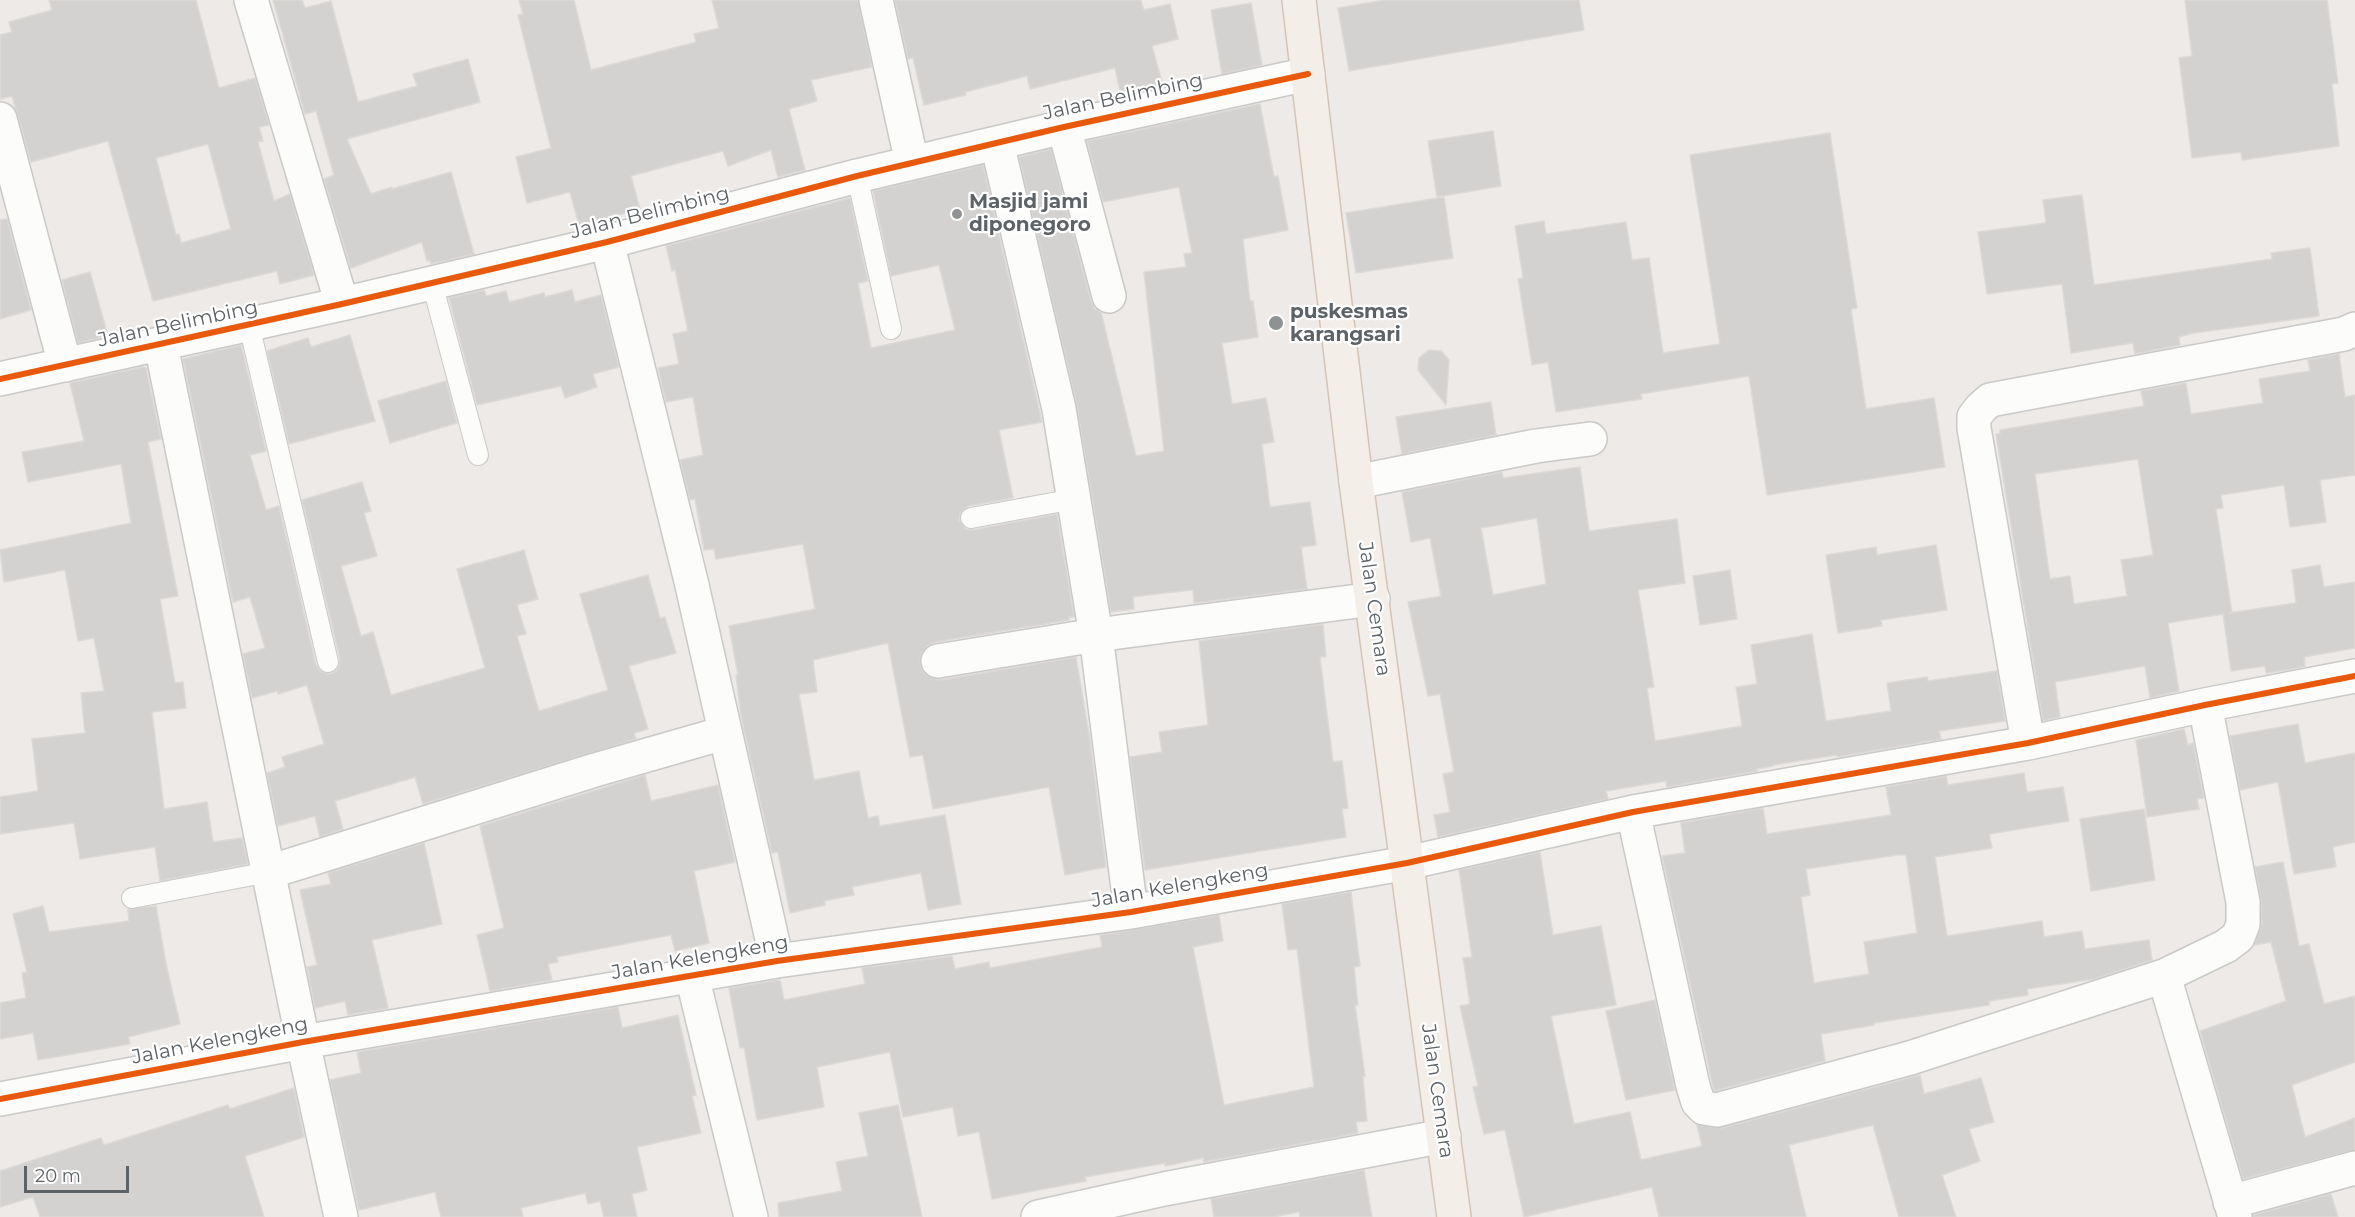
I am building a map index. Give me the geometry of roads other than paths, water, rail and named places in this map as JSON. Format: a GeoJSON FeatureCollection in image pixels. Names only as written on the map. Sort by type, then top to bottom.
{"type":"FeatureCollection","features":[{"type":"Feature","properties":{"kind":"main road","name":"Jalan Cemara"},"geometry":{"type":"LineString","coordinates":[[1299,0],[1356,482],[1454,1217]]}},
{"type":"Feature","properties":{"kind":"street"},"geometry":{"type":"LineString","coordinates":[[251,0],[342,304]]}},
{"type":"Feature","properties":{"kind":"street"},"geometry":{"type":"LineString","coordinates":[[876,0],[912,163]]}},
{"type":"Feature","properties":{"kind":"street","name":"Jalan Belimbing"},"geometry":{"type":"LineString","coordinates":[[0,379],[161,345],[608,242],[857,176],[1064,127],[1308,74]]}},
{"type":"Feature","properties":{"kind":"street"},"geometry":{"type":"LineString","coordinates":[[0,119],[65,365]]}},
{"type":"Feature","properties":{"kind":"street"},"geometry":{"type":"LineString","coordinates":[[1064,127],[1109,296]]}},
{"type":"Feature","properties":{"kind":"street"},"geometry":{"type":"LineString","coordinates":[[997,143],[1059,409],[1096,635],[1131,912]]}},
{"type":"Feature","properties":{"kind":"street"},"geometry":{"type":"LineString","coordinates":[[608,242],[688,569],[777,960]]}},
{"type":"Feature","properties":{"kind":"street"},"geometry":{"type":"LineString","coordinates":[[2028,743],[1974,428],[1974,417],[1981,408],[1990,400],[2344,334],[2355,329]]}},
{"type":"Feature","properties":{"kind":"street"},"geometry":{"type":"LineString","coordinates":[[161,345],[303,1042],[341,1217]]}},
{"type":"Feature","properties":{"kind":"street"},"geometry":{"type":"LineString","coordinates":[[1356,482],[1536,446],[1590,439]]}},
{"type":"Feature","properties":{"kind":"street"},"geometry":{"type":"LineString","coordinates":[[938,661],[1096,635],[1373,598]]}},
{"type":"Feature","properties":{"kind":"street","name":"Jalan Kelengkeng"},"geometry":{"type":"LineString","coordinates":[[0,1099],[303,1042],[777,960],[1131,912],[1407,863],[1634,813],[2028,743],[2355,676]]}},
{"type":"Feature","properties":{"kind":"street"},"geometry":{"type":"LineString","coordinates":[[1634,813],[1692,1086],[1698,1102],[1704,1108],[1717,1110],[1910,1058],[2163,976],[2226,946],[2238,937],[2243,924],[2243,902],[2205,705]]}},
{"type":"Feature","properties":{"kind":"street"},"geometry":{"type":"LineString","coordinates":[[269,872],[595,770],[724,733]]}},
{"type":"Feature","properties":{"kind":"street"},"geometry":{"type":"LineString","coordinates":[[692,976],[751,1217]]}},
{"type":"Feature","properties":{"kind":"street"},"geometry":{"type":"LineString","coordinates":[[2163,976],[2232,1209],[2355,1168]]}},
{"type":"Feature","properties":{"kind":"street"},"geometry":{"type":"LineString","coordinates":[[1038,1217],[1164,1189],[1444,1136]]}},
{"type":"Feature","properties":{"kind":"lane"},"geometry":{"type":"LineString","coordinates":[[857,176],[891,329]]}},
{"type":"Feature","properties":{"kind":"lane"},"geometry":{"type":"LineString","coordinates":[[432,283],[478,455]]}},
{"type":"Feature","properties":{"kind":"lane"},"geometry":{"type":"LineString","coordinates":[[249,325],[328,662]]}},
{"type":"Feature","properties":{"kind":"lane"},"geometry":{"type":"LineString","coordinates":[[971,518],[1074,499]]}},
{"type":"Feature","properties":{"kind":"lane"},"geometry":{"type":"LineString","coordinates":[[132,898],[269,872]]}},
{"type":"Feature","properties":{"kind":"place","name":"Masjid jami diponegoro"},"geometry":{"type":"Point","coordinates":[957,214]}},
{"type":"Feature","properties":{"kind":"place","name":"puskesmas karangsari"},"geometry":{"type":"Point","coordinates":[1276,323]}}]}
